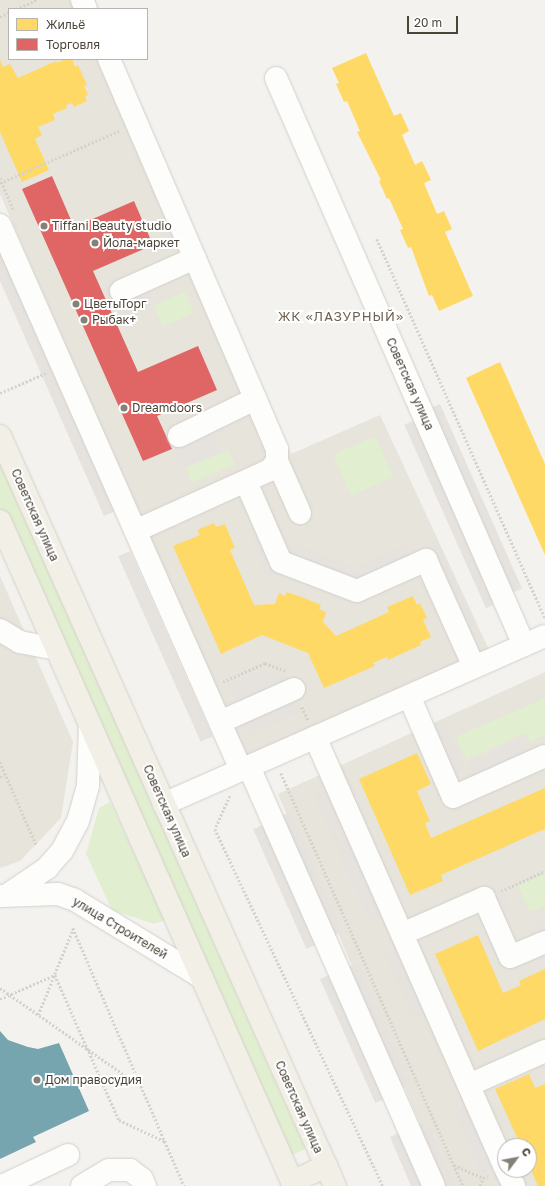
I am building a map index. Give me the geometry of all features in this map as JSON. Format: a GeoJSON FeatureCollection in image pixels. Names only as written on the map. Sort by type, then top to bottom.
{"type":"FeatureCollection","features":[{"type":"Feature","properties":{"kind":"main road","name":"Советская улица"},"geometry":{"type":"LineString","coordinates":[[0,436],[335,1186]]}},
{"type":"Feature","properties":{"kind":"main road"},"geometry":{"type":"LineString","coordinates":[[0,521],[293,1184],[326,1166]]}},
{"type":"Feature","properties":{"kind":"street"},"geometry":{"type":"LineString","coordinates":[[109,60],[277,449],[277,461],[300,513]]}},
{"type":"Feature","properties":{"kind":"street","name":"Советская улица"},"geometry":{"type":"LineString","coordinates":[[276,78],[524,645]]}},
{"type":"Feature","properties":{"kind":"street"},"geometry":{"type":"LineString","coordinates":[[0,225],[220,722],[245,768],[434,1186]]}},
{"type":"Feature","properties":{"kind":"street"},"geometry":{"type":"LineString","coordinates":[[121,291],[195,258]]}},
{"type":"Feature","properties":{"kind":"street"},"geometry":{"type":"LineString","coordinates":[[179,436],[255,399]]}},
{"type":"Feature","properties":{"kind":"street"},"geometry":{"type":"LineString","coordinates":[[135,531],[246,482],[270,470],[277,461]]}},
{"type":"Feature","properties":{"kind":"street"},"geometry":{"type":"LineString","coordinates":[[246,482],[281,562],[357,591],[426,560],[474,668]]}},
{"type":"Feature","properties":{"kind":"street"},"geometry":{"type":"LineString","coordinates":[[0,630],[20,642],[56,648]]}},
{"type":"Feature","properties":{"kind":"street"},"geometry":{"type":"LineString","coordinates":[[164,804],[545,636]]}},
{"type":"Feature","properties":{"kind":"street"},"geometry":{"type":"LineString","coordinates":[[220,722],[290,680]]}},
{"type":"Feature","properties":{"kind":"street"},"geometry":{"type":"LineString","coordinates":[[409,696],[453,797],[545,756]]}},
{"type":"Feature","properties":{"kind":"street","name":"улица Строителей"},"geometry":{"type":"LineString","coordinates":[[5,894],[46,868],[62,851],[78,821],[88,785],[90,725]]}},
{"type":"Feature","properties":{"kind":"street"},"geometry":{"type":"LineString","coordinates":[[315,737],[497,1149]]}},
{"type":"Feature","properties":{"kind":"street","name":"улица Строителей"},"geometry":{"type":"LineString","coordinates":[[5,894],[58,894],[75,900],[201,977]]}},
{"type":"Feature","properties":{"kind":"street"},"geometry":{"type":"LineString","coordinates":[[402,934],[484,898],[510,957],[545,942]]}},
{"type":"Feature","properties":{"kind":"street"},"geometry":{"type":"LineString","coordinates":[[469,1085],[545,1051]]}},
{"type":"Feature","properties":{"kind":"street"},"geometry":{"type":"LineString","coordinates":[[2,1186],[68,1155]]}},
{"type":"Feature","properties":{"kind":"street"},"geometry":{"type":"LineString","coordinates":[[82,1186],[109,1170],[130,1170],[142,1179],[145,1186]]}},
{"type":"Feature","properties":{"kind":"path"},"geometry":{"type":"LineString","coordinates":[[18,8],[36,0]]}},
{"type":"Feature","properties":{"kind":"path"},"geometry":{"type":"LineString","coordinates":[[1,183],[137,123]]}},
{"type":"Feature","properties":{"kind":"path"},"geometry":{"type":"LineString","coordinates":[[0,178],[7,196]]}},
{"type":"Feature","properties":{"kind":"path"},"geometry":{"type":"LineString","coordinates":[[377,239],[545,618]]}},
{"type":"Feature","properties":{"kind":"path"},"geometry":{"type":"LineString","coordinates":[[0,393],[62,366]]}},
{"type":"Feature","properties":{"kind":"path"},"geometry":{"type":"LineString","coordinates":[[206,689],[265,663],[290,680]]}},
{"type":"Feature","properties":{"kind":"path"},"geometry":{"type":"LineString","coordinates":[[273,756],[463,1186]]}},
{"type":"Feature","properties":{"kind":"path"},"geometry":{"type":"LineString","coordinates":[[0,762],[36,844]]}},
{"type":"Feature","properties":{"kind":"path"},"geometry":{"type":"LineString","coordinates":[[245,768],[215,829],[383,1186]]}},
{"type":"Feature","properties":{"kind":"path"},"geometry":{"type":"LineString","coordinates":[[0,777],[5,775]]}},
{"type":"Feature","properties":{"kind":"path"},"geometry":{"type":"LineString","coordinates":[[484,898],[545,872]]}},
{"type":"Feature","properties":{"kind":"path"},"geometry":{"type":"LineString","coordinates":[[38,1015],[73,928],[184,1186]]}},
{"type":"Feature","properties":{"kind":"path"},"geometry":{"type":"LineString","coordinates":[[0,999],[55,975]]}},
{"type":"Feature","properties":{"kind":"path"},"geometry":{"type":"LineString","coordinates":[[55,975],[119,1120],[164,1141]]}},
{"type":"Feature","properties":{"kind":"path"},"geometry":{"type":"LineString","coordinates":[[0,988],[140,1086]]}},
{"type":"Feature","properties":{"kind":"path"},"geometry":{"type":"LineString","coordinates":[[454,1165],[483,1178],[480,1186]]}},
{"type":"Feature","properties":{"kind":"shaded area"},"geometry":{"type":"Polygon","coordinates":[[[0,0],[95,0],[99,8],[8,8],[8,60],[121,60],[291,454],[380,415],[491,654],[247,764],[0,194],[0,0]]]}},
{"type":"Feature","properties":{"kind":"shaded area"},"geometry":{"type":"Polygon","coordinates":[[[0,225],[125,507],[104,516],[0,281],[0,225]]]}},
{"type":"Feature","properties":{"kind":"shaded area"},"geometry":{"type":"Polygon","coordinates":[[[144,268],[153,286],[151,308],[119,321],[103,286],[144,268]]]}},
{"type":"Feature","properties":{"kind":"shaded area"},"geometry":{"type":"Polygon","coordinates":[[[440,404],[522,589],[510,594],[428,409],[440,404]]]}},
{"type":"Feature","properties":{"kind":"shaded area"},"geometry":{"type":"Polygon","coordinates":[[[209,412],[217,428],[218,453],[182,469],[165,431],[209,412]]]}},
{"type":"Feature","properties":{"kind":"shaded area"},"geometry":{"type":"Polygon","coordinates":[[[417,419],[499,603],[486,608],[404,425],[417,419]]]}},
{"type":"Feature","properties":{"kind":"shaded area"},"geometry":{"type":"Polygon","coordinates":[[[267,493],[288,541],[355,567],[413,541],[419,553],[353,582],[282,555],[256,497],[267,493]]]}},
{"type":"Feature","properties":{"kind":"shaded area"},"geometry":{"type":"Polygon","coordinates":[[[261,536],[279,576],[269,581],[251,540],[261,536]]]}},
{"type":"Feature","properties":{"kind":"shaded area"},"geometry":{"type":"Polygon","coordinates":[[[436,539],[477,630],[466,635],[425,544],[436,539]]]}},
{"type":"Feature","properties":{"kind":"shaded area"},"geometry":{"type":"Polygon","coordinates":[[[130,551],[213,736],[201,742],[118,556],[130,551]]]}},
{"type":"Feature","properties":{"kind":"shaded area"},"geometry":{"type":"Polygon","coordinates":[[[0,576],[73,742],[61,818],[20,861],[0,868],[0,576]]]}},
{"type":"Feature","properties":{"kind":"shaded area"},"geometry":{"type":"Polygon","coordinates":[[[264,669],[285,677],[301,712],[249,735],[227,685],[264,669]]]}},
{"type":"Feature","properties":{"kind":"shaded area"},"geometry":{"type":"Polygon","coordinates":[[[545,672],[545,1186],[447,1186],[278,794],[545,672]]]}},
{"type":"Feature","properties":{"kind":"shaded area"},"geometry":{"type":"Polygon","coordinates":[[[443,721],[464,769],[453,773],[432,726],[443,721]]]}},
{"type":"Feature","properties":{"kind":"shaded area"},"geometry":{"type":"Polygon","coordinates":[[[522,739],[530,757],[475,782],[467,763],[522,739]]]}},
{"type":"Feature","properties":{"kind":"shaded area"},"geometry":{"type":"Polygon","coordinates":[[[326,789],[383,918],[371,924],[313,795],[326,789]]]}},
{"type":"Feature","properties":{"kind":"shaded area"},"geometry":{"type":"Polygon","coordinates":[[[290,812],[343,932],[332,937],[279,817],[290,812]]]}},
{"type":"Feature","properties":{"kind":"shaded area"},"geometry":{"type":"Polygon","coordinates":[[[265,824],[318,944],[306,949],[253,829],[265,824]]]}},
{"type":"Feature","properties":{"kind":"shaded area"},"geometry":{"type":"Polygon","coordinates":[[[501,887],[513,915],[503,919],[491,891],[501,887]]]}},
{"type":"Feature","properties":{"kind":"shaded area"},"geometry":{"type":"Polygon","coordinates":[[[545,916],[545,931],[539,934],[533,921],[545,916]]]}},
{"type":"Feature","properties":{"kind":"shaded area"},"geometry":{"type":"Polygon","coordinates":[[[397,948],[426,1014],[413,1019],[384,954],[397,948]]]}},
{"type":"Feature","properties":{"kind":"shaded area"},"geometry":{"type":"Polygon","coordinates":[[[357,963],[411,1085],[399,1090],[345,968],[357,963]]]}},
{"type":"Feature","properties":{"kind":"shaded area"},"geometry":{"type":"Polygon","coordinates":[[[331,974],[386,1098],[375,1103],[320,979],[331,974]]]}},
{"type":"Feature","properties":{"kind":"shaded area"},"geometry":{"type":"Polygon","coordinates":[[[467,1107],[495,1169],[482,1175],[454,1113],[467,1107]]]}},
{"type":"Feature","properties":{"kind":"shaded area"},"geometry":{"type":"Polygon","coordinates":[[[427,1121],[455,1186],[442,1186],[415,1126],[427,1121]]]}},
{"type":"Feature","properties":{"kind":"shaded area"},"geometry":{"type":"Polygon","coordinates":[[[401,1132],[425,1186],[411,1186],[390,1137],[401,1132]]]}},
{"type":"Feature","properties":{"kind":"green space"},"geometry":{"type":"Polygon","coordinates":[[[185,292],[194,313],[163,326],[154,305],[185,292]]]}},
{"type":"Feature","properties":{"kind":"green space"},"geometry":{"type":"Polygon","coordinates":[[[375,436],[393,477],[351,496],[333,455],[375,436]]]}},
{"type":"Feature","properties":{"kind":"green space"},"geometry":{"type":"Polygon","coordinates":[[[229,450],[235,465],[191,482],[185,468],[229,450]]]}},
{"type":"Feature","properties":{"kind":"green space"},"geometry":{"type":"Polygon","coordinates":[[[0,463],[305,1149],[287,1157],[0,512],[0,463]]]}},
{"type":"Feature","properties":{"kind":"green space"},"geometry":{"type":"Polygon","coordinates":[[[545,698],[545,735],[530,742],[526,733],[466,760],[456,737],[545,698]]]}},
{"type":"Feature","properties":{"kind":"green space"},"geometry":{"type":"Polygon","coordinates":[[[110,802],[165,920],[154,924],[112,910],[86,854],[99,808],[110,802]]]}},
{"type":"Feature","properties":{"kind":"green space"},"geometry":{"type":"Polygon","coordinates":[[[545,874],[545,906],[530,912],[518,885],[545,874]]]}},
{"type":"Feature","properties":{"kind":"building: Жильё"},"geometry":{"type":"Polygon","coordinates":[[[366,53],[394,116],[401,113],[409,131],[402,135],[415,165],[422,161],[431,180],[424,183],[437,214],[444,211],[452,229],[445,232],[473,296],[439,311],[432,295],[429,296],[411,247],[408,248],[400,230],[403,229],[389,198],[387,199],[379,181],[381,180],[357,132],[360,131],[347,101],[344,102],[336,84],[339,83],[332,68],[366,53]]]}},
{"type":"Feature","properties":{"kind":"building: Жильё"},"geometry":{"type":"Polygon","coordinates":[[[0,60],[3,67],[10,64],[18,78],[56,61],[57,63],[64,60],[72,60],[75,67],[78,65],[87,85],[84,86],[88,95],[85,96],[87,101],[74,107],[72,103],[66,105],[67,108],[53,114],[55,120],[38,127],[42,135],[35,139],[49,170],[22,182],[0,132],[0,60]]]}},
{"type":"Feature","properties":{"kind":"building: Жильё"},"geometry":{"type":"Polygon","coordinates":[[[500,362],[545,464],[545,555],[466,378],[500,362]]]}},
{"type":"Feature","properties":{"kind":"building: Жильё"},"geometry":{"type":"Polygon","coordinates":[[[214,523],[216,527],[225,524],[235,548],[230,550],[254,605],[275,604],[279,593],[285,596],[287,592],[304,598],[321,605],[319,609],[326,612],[323,622],[336,636],[389,612],[387,607],[413,596],[417,605],[420,603],[427,618],[423,620],[431,637],[420,642],[421,645],[388,660],[387,657],[373,663],[375,666],[324,688],[308,653],[262,635],[221,654],[173,546],[200,535],[197,530],[214,523]]]}},
{"type":"Feature","properties":{"kind":"building: Жильё"},"geometry":{"type":"Polygon","coordinates":[[[417,753],[431,784],[417,791],[430,821],[425,823],[431,838],[545,788],[545,829],[441,875],[443,881],[410,895],[359,779],[417,753]]]}},
{"type":"Feature","properties":{"kind":"building: Жильё"},"geometry":{"type":"Polygon","coordinates":[[[478,935],[503,993],[521,985],[519,981],[545,969],[545,1019],[478,1051],[435,954],[478,935]]]}},
{"type":"Feature","properties":{"kind":"building: Жильё"},"geometry":{"type":"Polygon","coordinates":[[[529,1074],[535,1088],[545,1084],[545,1186],[538,1186],[535,1178],[537,1178],[537,1138],[517,1138],[495,1089],[529,1074]]]}},
{"type":"Feature","properties":{"kind":"building: Торговля"},"geometry":{"type":"Polygon","coordinates":[[[52,176],[74,227],[134,201],[153,245],[93,271],[138,372],[198,346],[217,390],[157,416],[172,449],[143,461],[22,189],[52,176]]]}},
{"type":"Feature","properties":{"kind":"building: Учреждения","name":"Дом правосудия"},"geometry":{"type":"Polygon","coordinates":[[[0,1031],[8,1040],[28,1047],[38,1049],[59,1043],[89,1111],[33,1137],[36,1142],[0,1159],[0,1031]]]}},
{"type":"Feature","properties":{"kind":"place","name":"Tiffani Beauty studio"},"geometry":{"type":"Point","coordinates":[44,226]}},
{"type":"Feature","properties":{"kind":"place","name":"Йола-маркет"},"geometry":{"type":"Point","coordinates":[95,243]}},
{"type":"Feature","properties":{"kind":"place","name":"ЦветыТорг"},"geometry":{"type":"Point","coordinates":[76,304]}},
{"type":"Feature","properties":{"kind":"place","name":"Рыбак+"},"geometry":{"type":"Point","coordinates":[84,320]}},
{"type":"Feature","properties":{"kind":"place","name":"Dreamdoors"},"geometry":{"type":"Point","coordinates":[124,408]}},
{"type":"Feature","properties":{"kind":"place","name":"Дом правосудия"},"geometry":{"type":"Point","coordinates":[37,1080]}},
{"type":"Feature","properties":{"kind":"district","name":"ЖК «ЛАЗУРНЫЙ»"},"geometry":{"type":"Point","coordinates":[341,316]}}]}
